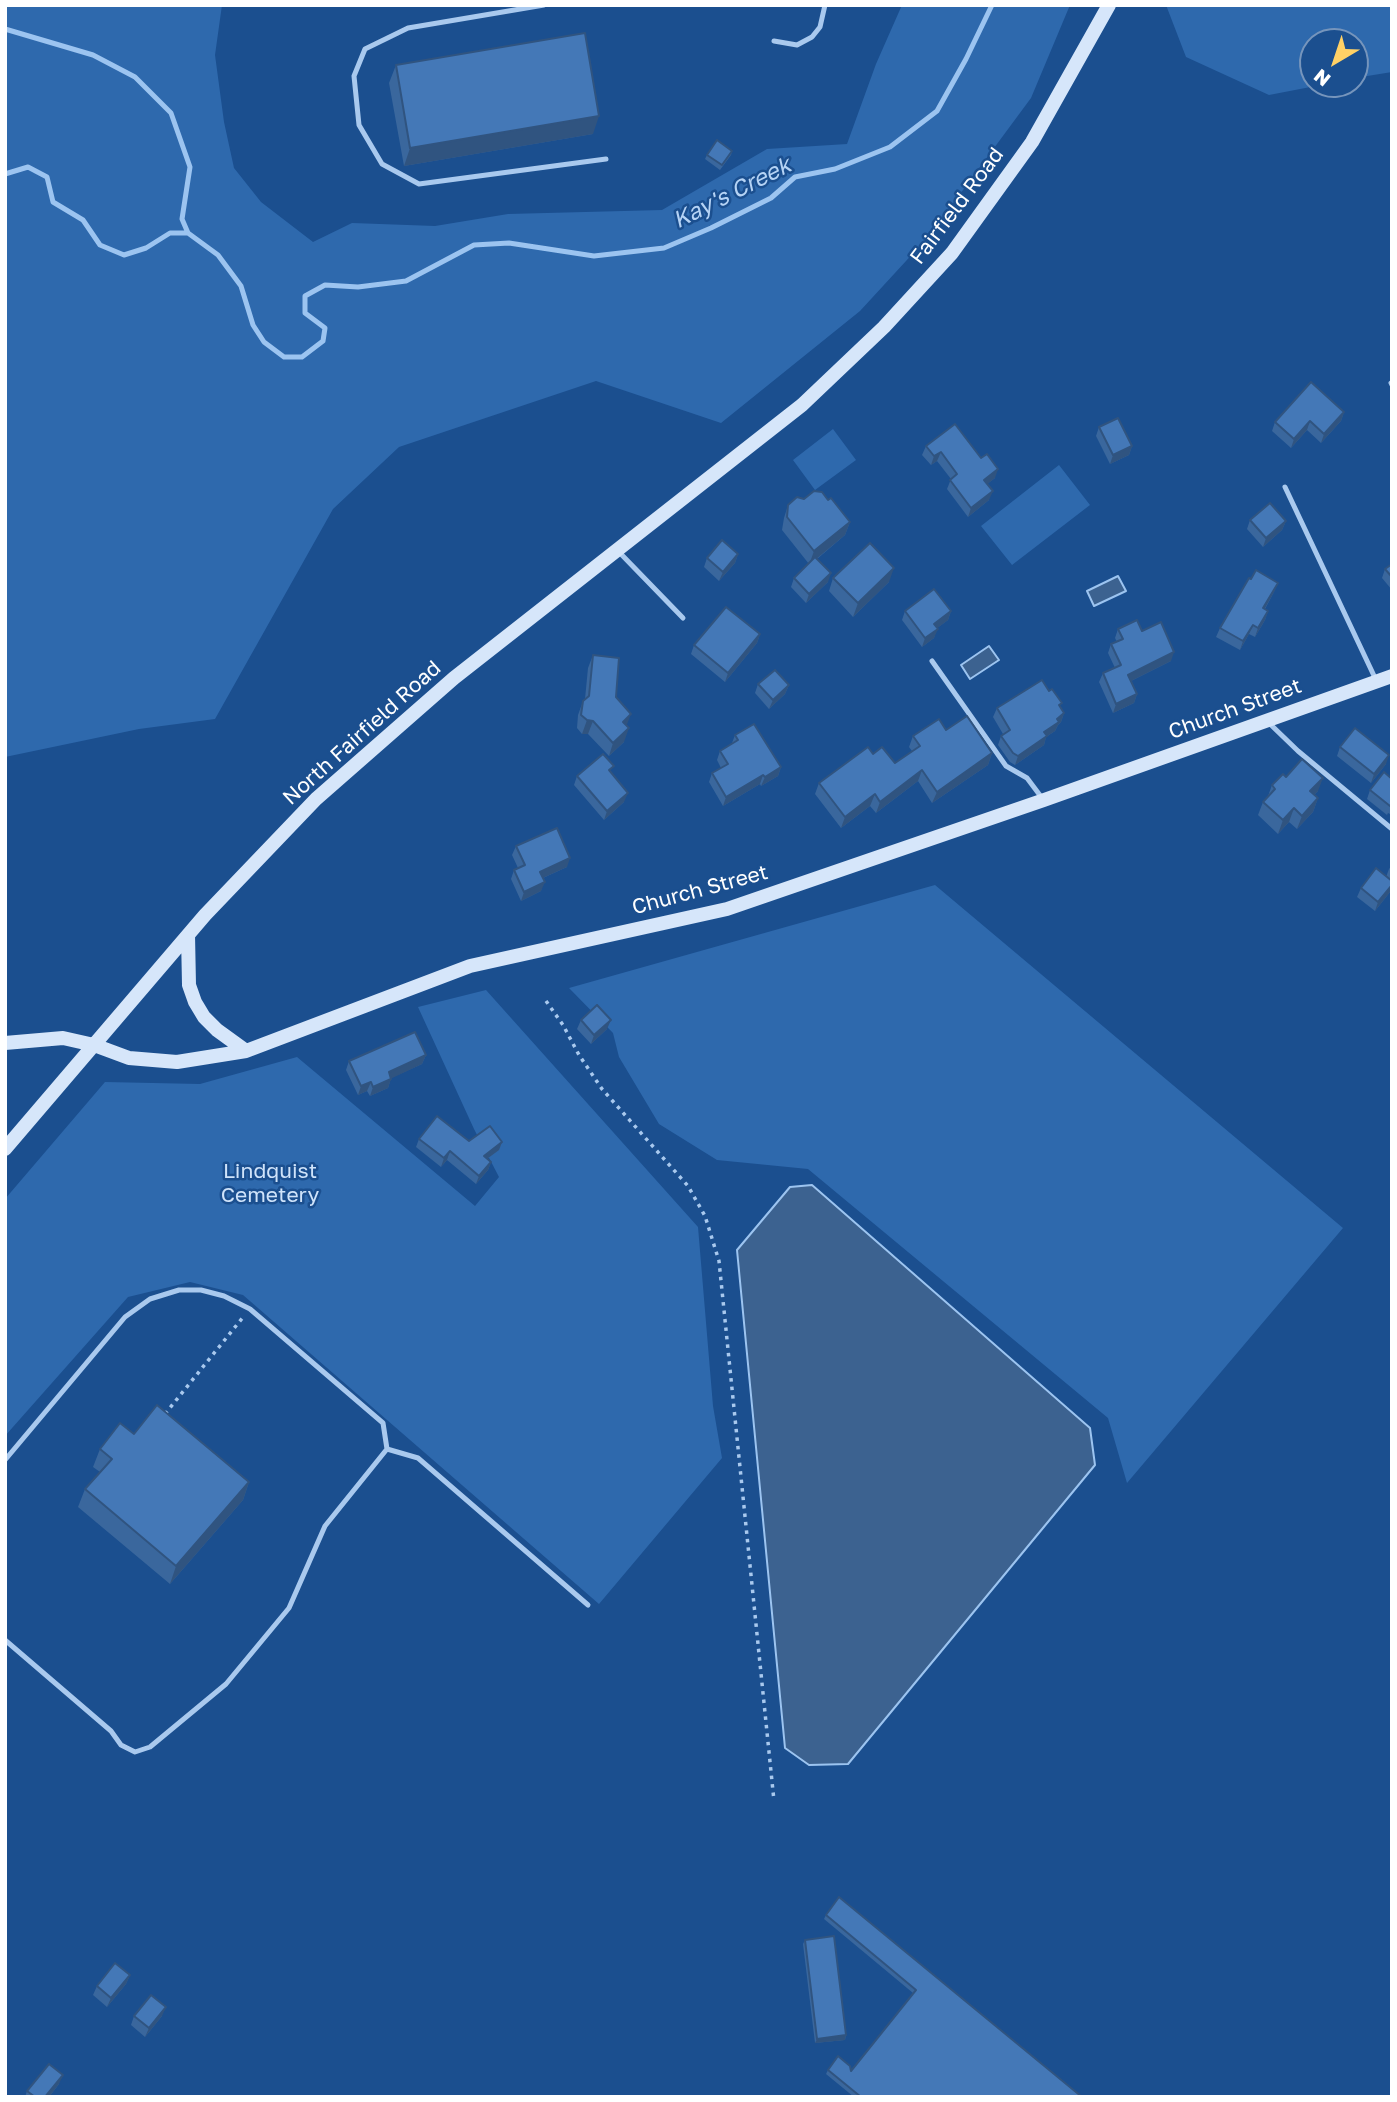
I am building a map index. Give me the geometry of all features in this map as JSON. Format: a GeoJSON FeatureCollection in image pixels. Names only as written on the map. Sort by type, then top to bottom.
{"type":"FeatureCollection","features":[{"type":"Feature","properties":{"kind":"main road","name":"Fairfield Road"},"geometry":{"type":"LineString","coordinates":[[802,405],[884,327],[952,253],[1032,142],[1109,5]]}},
{"type":"Feature","properties":{"kind":"main road","name":"North Fairfield Road"},"geometry":{"type":"LineString","coordinates":[[5,1149],[188,935],[316,799],[454,678],[802,405]]}},
{"type":"Feature","properties":{"kind":"main road","name":"Church Street"},"geometry":{"type":"LineString","coordinates":[[5,1043],[63,1038],[94,1045],[129,1058],[177,1062],[246,1051],[470,966],[727,909],[1392,676]]}},
{"type":"Feature","properties":{"kind":"main road"},"geometry":{"type":"LineString","coordinates":[[188,935],[189,985],[195,1002],[210,1023],[246,1051]]}},
{"type":"Feature","properties":{"kind":"lane"},"geometry":{"type":"LineString","coordinates":[[544,5],[408,28],[365,49],[354,75],[359,125],[382,164],[419,184],[606,159]]}},
{"type":"Feature","properties":{"kind":"lane"},"geometry":{"type":"LineString","coordinates":[[774,41],[797,45],[812,37],[820,27],[825,5]]}},
{"type":"Feature","properties":{"kind":"lane"},"geometry":{"type":"LineString","coordinates":[[1284,487],[1376,681]]}},
{"type":"Feature","properties":{"kind":"lane"},"geometry":{"type":"LineString","coordinates":[[617,550],[683,618]]}},
{"type":"Feature","properties":{"kind":"lane"},"geometry":{"type":"LineString","coordinates":[[932,661],[1006,766],[1027,778],[1044,800]]}},
{"type":"Feature","properties":{"kind":"lane"},"geometry":{"type":"LineString","coordinates":[[1267,720],[1298,751],[1392,829]]}},
{"type":"Feature","properties":{"kind":"lane"},"geometry":{"type":"LineString","coordinates":[[5,1460],[125,1317],[150,1299],[179,1290],[201,1290],[224,1296],[250,1309],[383,1423],[387,1449],[325,1526],[289,1608],[226,1684],[150,1747],[135,1752],[121,1745],[111,1731],[5,1640]]}},
{"type":"Feature","properties":{"kind":"lane"},"geometry":{"type":"LineString","coordinates":[[387,1449],[418,1458],[587,1605]]}},
{"type":"Feature","properties":{"kind":"path"},"geometry":{"type":"LineString","coordinates":[[546,1001],[564,1025],[579,1055],[602,1089],[688,1186],[705,1216],[719,1261],[774,1801]]}},
{"type":"Feature","properties":{"kind":"path"},"geometry":{"type":"LineString","coordinates":[[163,1416],[250,1309]]}},
{"type":"Feature","properties":{"kind":"green space"},"geometry":{"type":"Polygon","coordinates":[[[5,5],[222,5],[215,55],[224,122],[234,168],[261,202],[313,242],[352,223],[435,226],[508,214],[662,210],[767,149],[847,144],[876,64],[902,5],[1070,5],[1031,98],[929,236],[860,311],[721,423],[596,381],[399,447],[333,509],[215,719],[139,729],[5,757],[5,5]]]}},
{"type":"Feature","properties":{"kind":"green space"},"geometry":{"type":"Polygon","coordinates":[[[1166,5],[1392,5],[1392,72],[1369,76],[1369,28],[1299,28],[1299,89],[1269,95],[1186,57],[1166,5]]]}},
{"type":"Feature","properties":{"kind":"green space"},"geometry":{"type":"Polygon","coordinates":[[[833,429],[856,460],[815,490],[793,460],[833,429]]]}},
{"type":"Feature","properties":{"kind":"green space"},"geometry":{"type":"Polygon","coordinates":[[[1059,465],[1090,505],[1012,565],[981,526],[1059,465]]]}},
{"type":"Feature","properties":{"kind":"green space"},"geometry":{"type":"Polygon","coordinates":[[[935,885],[1343,1228],[1127,1483],[1108,1418],[808,1169],[717,1160],[659,1124],[619,1057],[613,1033],[569,988],[935,885]]]}},
{"type":"Feature","properties":{"kind":"green space","name":"Lindquist Cemetery"},"geometry":{"type":"Polygon","coordinates":[[[486,990],[698,1227],[713,1406],[722,1458],[599,1604],[243,1295],[190,1282],[128,1297],[5,1436],[5,1199],[105,1082],[200,1084],[297,1057],[475,1206],[499,1177],[418,1007],[486,990]]]}},
{"type":"Feature","properties":{"kind":"shaded area"},"geometry":{"type":"Polygon","coordinates":[[[1118,576],[1126,591],[1094,606],[1087,591],[1118,576]]]}},
{"type":"Feature","properties":{"kind":"shaded area"},"geometry":{"type":"Polygon","coordinates":[[[989,646],[999,660],[970,679],[961,665],[989,646]]]}},
{"type":"Feature","properties":{"kind":"shaded area"},"geometry":{"type":"Polygon","coordinates":[[[812,1185],[1090,1428],[1095,1465],[848,1764],[809,1765],[785,1748],[737,1250],[790,1187],[812,1185]]]}},
{"type":"Feature","properties":{"kind":"building"},"geometry":{"type":"Polygon","coordinates":[[[585,33],[599,116],[410,148],[396,65],[585,33]]]}},
{"type":"Feature","properties":{"kind":"building"},"geometry":{"type":"Polygon","coordinates":[[[717,140],[732,151],[722,165],[707,155],[717,140]]]}},
{"type":"Feature","properties":{"kind":"building"},"geometry":{"type":"Polygon","coordinates":[[[1311,382],[1344,412],[1324,434],[1310,421],[1294,439],[1275,422],[1311,382]]]}},
{"type":"Feature","properties":{"kind":"building"},"geometry":{"type":"Polygon","coordinates":[[[1118,418],[1132,446],[1113,455],[1099,427],[1118,418]]]}},
{"type":"Feature","properties":{"kind":"building"},"geometry":{"type":"Polygon","coordinates":[[[955,424],[981,458],[987,454],[998,469],[984,480],[993,491],[971,508],[950,480],[957,474],[941,452],[934,456],[926,446],[955,424]]]}},
{"type":"Feature","properties":{"kind":"building"},"geometry":{"type":"Polygon","coordinates":[[[814,491],[822,492],[828,500],[831,498],[850,522],[814,551],[787,517],[788,505],[797,497],[804,499],[814,491]]]}},
{"type":"Feature","properties":{"kind":"building"},"geometry":{"type":"Polygon","coordinates":[[[1270,503],[1286,521],[1266,538],[1250,520],[1270,503]]]}},
{"type":"Feature","properties":{"kind":"building"},"geometry":{"type":"Polygon","coordinates":[[[722,540],[738,554],[723,572],[707,558],[722,540]]]}},
{"type":"Feature","properties":{"kind":"building"},"geometry":{"type":"Polygon","coordinates":[[[870,543],[894,568],[858,603],[833,578],[870,543]]]}},
{"type":"Feature","properties":{"kind":"building"},"geometry":{"type":"Polygon","coordinates":[[[815,557],[831,573],[809,594],[794,578],[815,557]]]}},
{"type":"Feature","properties":{"kind":"building"},"geometry":{"type":"Polygon","coordinates":[[[1392,564],[1392,577],[1385,569],[1392,564]]]}},
{"type":"Feature","properties":{"kind":"building"},"geometry":{"type":"Polygon","coordinates":[[[1256,570],[1278,583],[1263,608],[1268,611],[1258,628],[1253,625],[1243,641],[1220,628],[1256,570]]]}},
{"type":"Feature","properties":{"kind":"building"},"geometry":{"type":"Polygon","coordinates":[[[934,589],[951,611],[934,624],[938,629],[925,638],[905,611],[934,589]]]}},
{"type":"Feature","properties":{"kind":"building"},"geometry":{"type":"Polygon","coordinates":[[[726,607],[760,634],[728,673],[694,645],[726,607]]]}},
{"type":"Feature","properties":{"kind":"building"},"geometry":{"type":"Polygon","coordinates":[[[1137,620],[1142,631],[1161,622],[1174,652],[1128,675],[1137,694],[1116,704],[1103,673],[1121,665],[1111,644],[1123,639],[1118,629],[1137,620]]]}},
{"type":"Feature","properties":{"kind":"building"},"geometry":{"type":"Polygon","coordinates":[[[593,655],[619,658],[616,697],[631,714],[623,722],[629,728],[613,743],[593,721],[581,715],[583,701],[589,696],[593,655]]]}},
{"type":"Feature","properties":{"kind":"building"},"geometry":{"type":"Polygon","coordinates":[[[775,670],[789,685],[773,700],[758,684],[775,670]]]}},
{"type":"Feature","properties":{"kind":"building"},"geometry":{"type":"Polygon","coordinates":[[[1042,680],[1062,703],[1059,705],[1064,713],[1057,719],[1059,722],[1044,732],[1047,736],[1018,756],[1001,736],[1010,730],[997,708],[1042,680]]]}},
{"type":"Feature","properties":{"kind":"building"},"geometry":{"type":"Polygon","coordinates":[[[967,716],[992,753],[937,792],[922,770],[880,802],[875,794],[845,817],[819,783],[868,747],[873,754],[882,747],[895,763],[920,746],[913,736],[939,719],[946,730],[967,716]]]}},
{"type":"Feature","properties":{"kind":"building"},"geometry":{"type":"Polygon","coordinates":[[[754,724],[781,767],[726,797],[712,773],[728,764],[720,751],[738,740],[735,735],[754,724]]]}},
{"type":"Feature","properties":{"kind":"building"},"geometry":{"type":"Polygon","coordinates":[[[1355,728],[1389,755],[1374,774],[1340,747],[1355,728]]]}},
{"type":"Feature","properties":{"kind":"building"},"geometry":{"type":"Polygon","coordinates":[[[603,754],[614,766],[609,770],[628,793],[607,811],[577,776],[603,754]]]}},
{"type":"Feature","properties":{"kind":"building"},"geometry":{"type":"Polygon","coordinates":[[[1302,759],[1323,778],[1310,791],[1318,798],[1302,816],[1294,808],[1283,820],[1263,802],[1275,789],[1272,785],[1283,774],[1286,777],[1302,759]]]}},
{"type":"Feature","properties":{"kind":"building"},"geometry":{"type":"Polygon","coordinates":[[[1384,772],[1392,779],[1390,806],[1370,790],[1384,772]]]}},
{"type":"Feature","properties":{"kind":"building"},"geometry":{"type":"Polygon","coordinates":[[[557,828],[570,858],[540,872],[545,882],[524,892],[514,870],[525,865],[516,846],[557,828]]]}},
{"type":"Feature","properties":{"kind":"building"},"geometry":{"type":"Polygon","coordinates":[[[1376,868],[1392,881],[1392,885],[1378,902],[1361,888],[1376,868]]]}},
{"type":"Feature","properties":{"kind":"building"},"geometry":{"type":"Polygon","coordinates":[[[597,1005],[611,1020],[594,1035],[581,1020],[597,1005]]]}},
{"type":"Feature","properties":{"kind":"building"},"geometry":{"type":"Polygon","coordinates":[[[415,1032],[426,1055],[389,1072],[391,1079],[373,1087],[371,1082],[361,1086],[349,1061],[415,1032]]]}},
{"type":"Feature","properties":{"kind":"building"},"geometry":{"type":"Polygon","coordinates":[[[437,1116],[469,1141],[490,1126],[502,1142],[484,1156],[491,1162],[479,1176],[450,1151],[444,1158],[419,1139],[437,1116]]]}},
{"type":"Feature","properties":{"kind":"building"},"geometry":{"type":"Polygon","coordinates":[[[157,1405],[249,1482],[176,1566],[85,1489],[112,1459],[100,1449],[120,1423],[134,1434],[157,1405]]]}},
{"type":"Feature","properties":{"kind":"building"},"geometry":{"type":"Polygon","coordinates":[[[839,1897],[1082,2097],[861,2097],[828,2070],[838,2056],[850,2066],[851,2071],[916,1990],[826,1915],[839,1897]]]}},
{"type":"Feature","properties":{"kind":"building"},"geometry":{"type":"Polygon","coordinates":[[[834,1936],[846,2035],[817,2039],[805,1940],[834,1936]]]}},
{"type":"Feature","properties":{"kind":"building"},"geometry":{"type":"Polygon","coordinates":[[[115,1963],[130,1975],[111,1998],[97,1986],[115,1963]]]}},
{"type":"Feature","properties":{"kind":"building"},"geometry":{"type":"Polygon","coordinates":[[[151,1995],[166,2007],[149,2028],[134,2016],[151,1995]]]}},
{"type":"Feature","properties":{"kind":"building"},"geometry":{"type":"Polygon","coordinates":[[[49,2064],[63,2075],[45,2097],[35,2097],[27,2091],[49,2064]]]}},
{"type":"Feature","properties":{"kind":"waterway","name":"Kay's Creek"},"geometry":{"type":"LineString","coordinates":[[5,29],[93,55],[135,77],[171,113],[190,167],[182,219],[188,233],[218,255],[241,286],[253,325],[264,342],[284,357],[302,357],[323,341],[325,328],[305,313],[305,296],[325,285],[358,287],[406,281],[474,245],[509,243],[594,256],[664,248],[771,198],[795,177],[835,169],[890,147],[937,111],[992,5]]}},
{"type":"Feature","properties":{"kind":"waterway"},"geometry":{"type":"LineString","coordinates":[[5,174],[28,167],[47,177],[53,202],[83,220],[100,245],[124,255],[146,248],[170,233],[188,233]]}}]}
